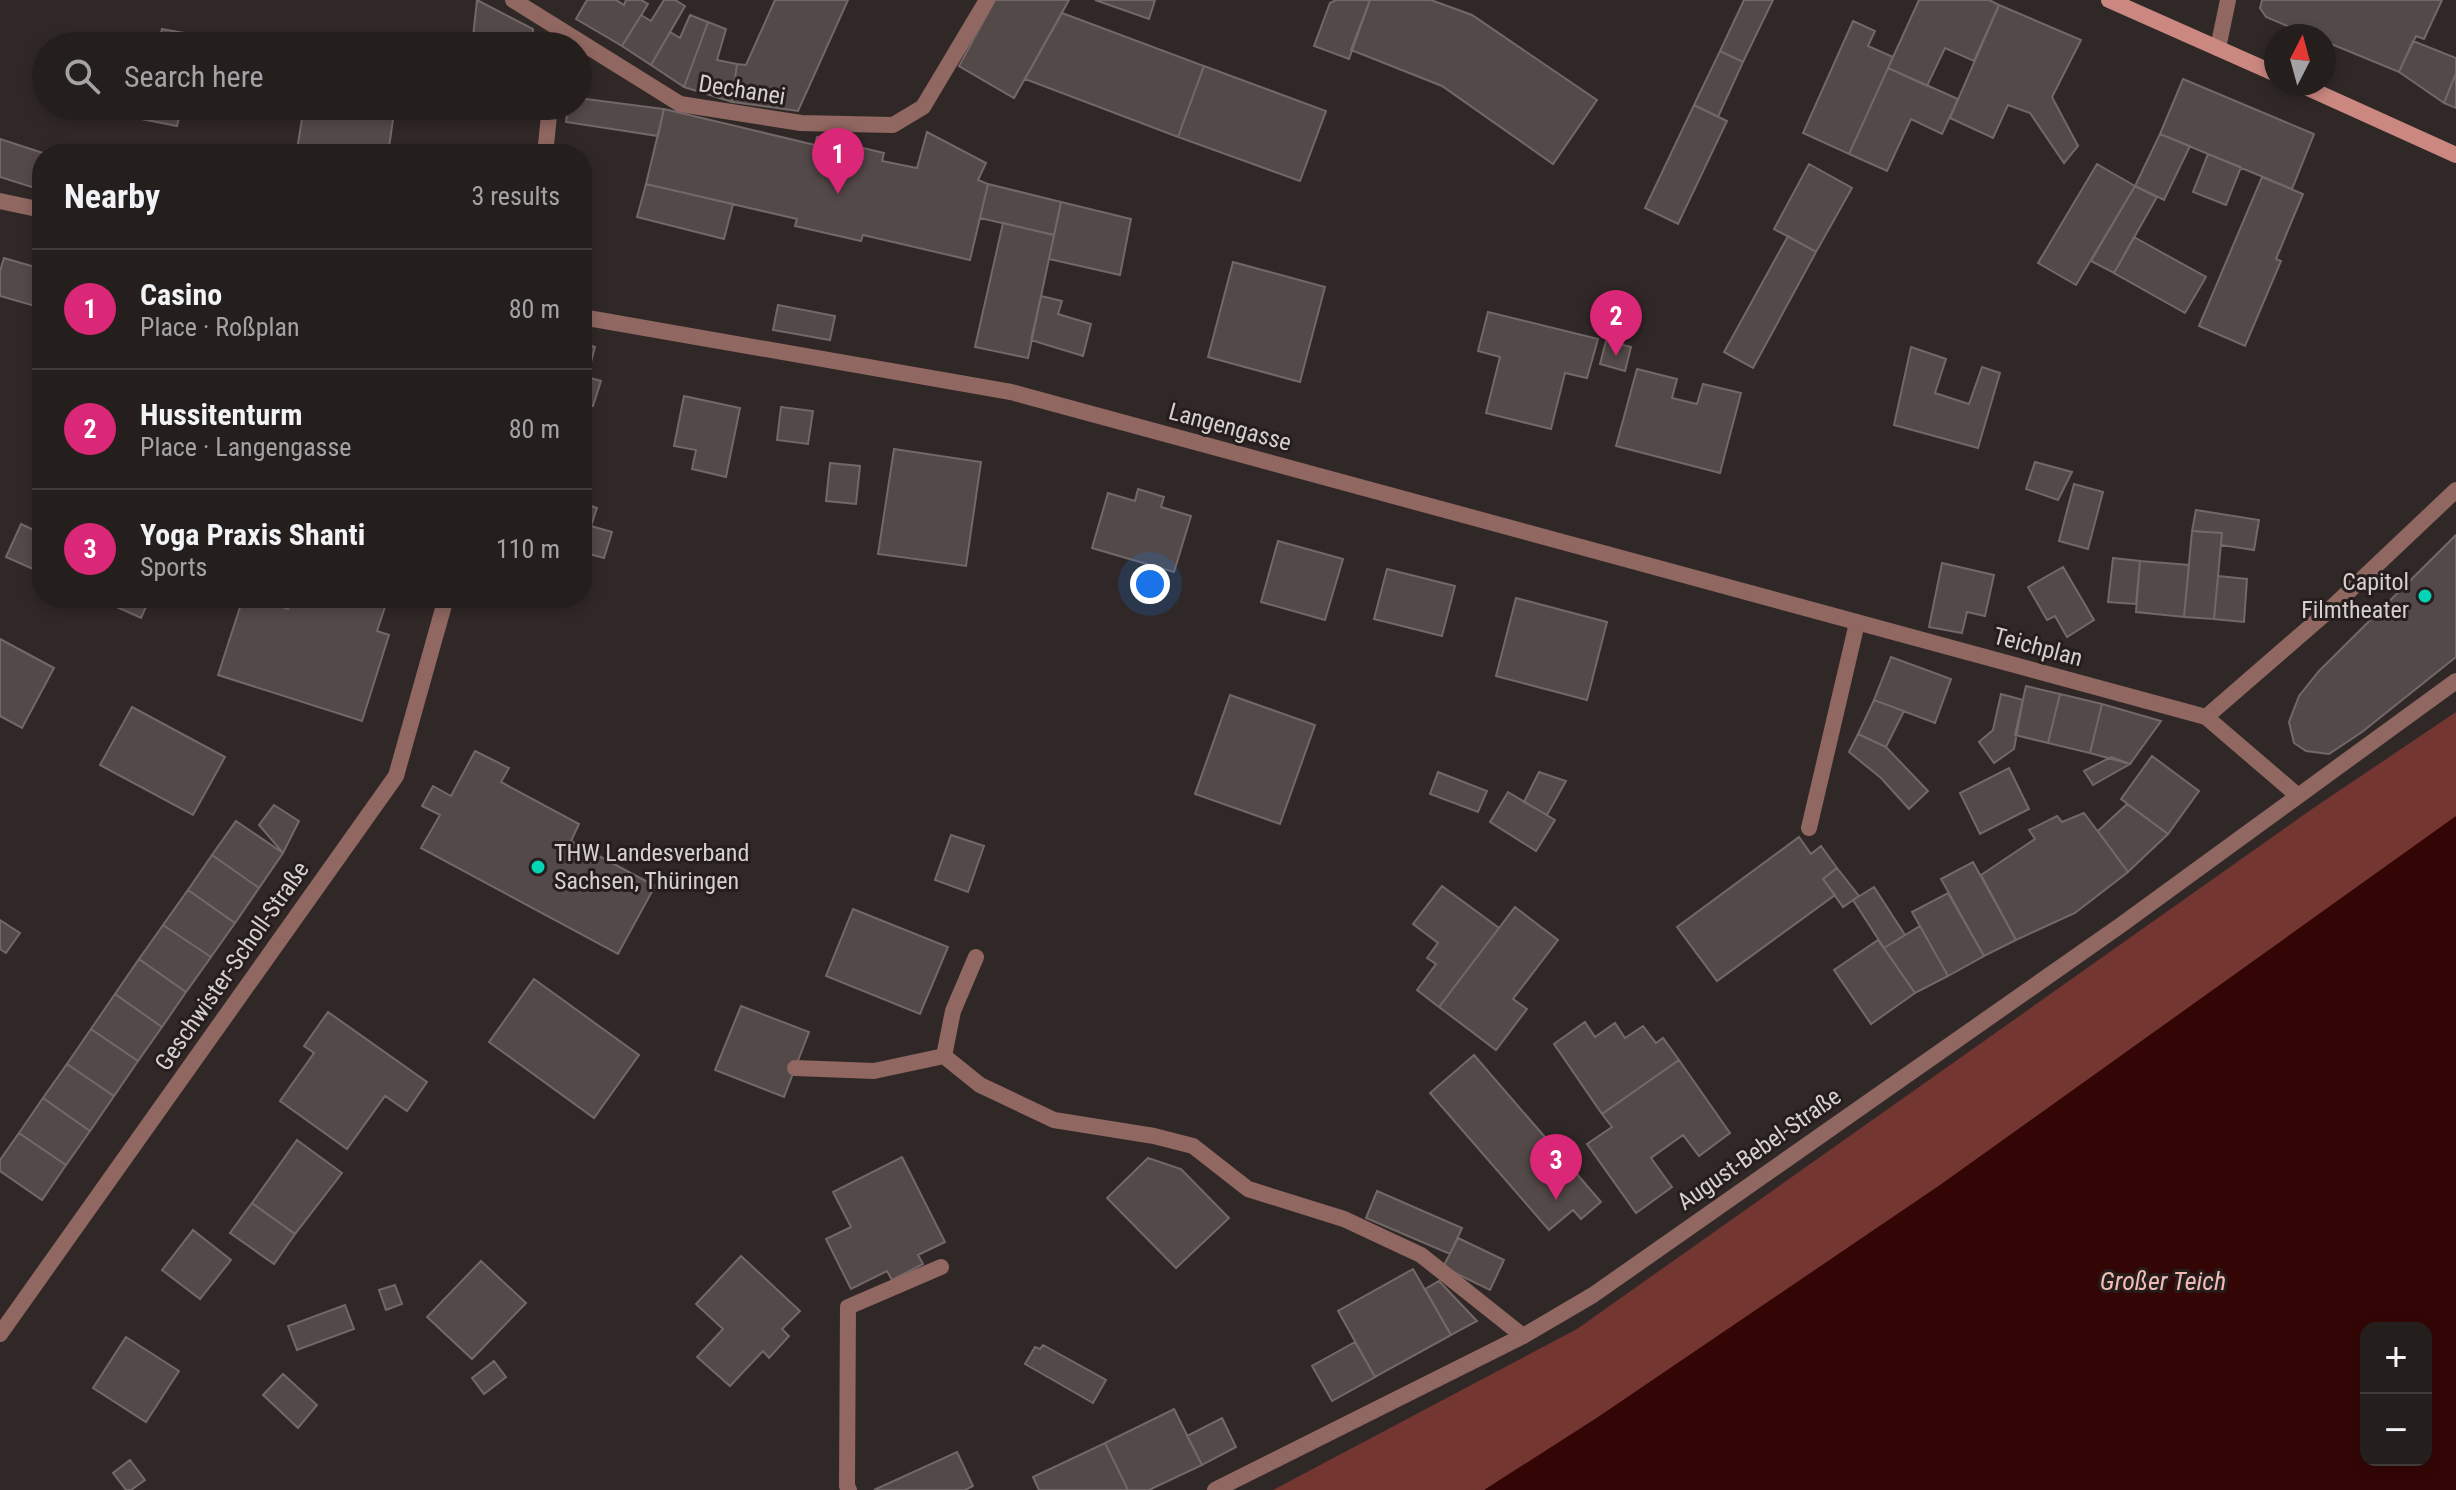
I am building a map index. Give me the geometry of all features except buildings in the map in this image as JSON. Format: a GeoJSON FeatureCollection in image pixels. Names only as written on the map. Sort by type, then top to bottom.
{"type":"FeatureCollection","features":[{"type":"Feature","properties":{"kind":"street","name":"Dechanei"},"geometry":{"type":"LineString","coordinates":[[513,0],[567,32]]}},
{"type":"Feature","properties":{"kind":"street","name":"Dechanei"},"geometry":{"type":"LineString","coordinates":[[592,48],[680,104],[801,123],[893,125],[923,107],[987,0]]}},
{"type":"Feature","properties":{"kind":"street"},"geometry":{"type":"LineString","coordinates":[[2109,0],[2264,69]]}},
{"type":"Feature","properties":{"kind":"street"},"geometry":{"type":"LineString","coordinates":[[2218,48],[2228,0]]}},
{"type":"Feature","properties":{"kind":"street"},"geometry":{"type":"LineString","coordinates":[[558,32],[559,27]]}},
{"type":"Feature","properties":{"kind":"street"},"geometry":{"type":"LineString","coordinates":[[2326,96],[2456,155]]}},
{"type":"Feature","properties":{"kind":"street"},"geometry":{"type":"LineString","coordinates":[[546,144],[549,120]]}},
{"type":"Feature","properties":{"kind":"street"},"geometry":{"type":"LineString","coordinates":[[0,201],[32,208]]}},
{"type":"Feature","properties":{"kind":"street","name":"Langengasse"},"geometry":{"type":"LineString","coordinates":[[592,319],[1011,392],[1857,623]]}},
{"type":"Feature","properties":{"kind":"street"},"geometry":{"type":"LineString","coordinates":[[2206,717],[2326,613],[2456,490]]}},
{"type":"Feature","properties":{"kind":"street","name":"Geschwister-Scholl-Straße"},"geometry":{"type":"LineString","coordinates":[[0,1334],[6,1312],[396,776],[443,608]]}},
{"type":"Feature","properties":{"kind":"street"},"geometry":{"type":"LineString","coordinates":[[1809,828],[1857,623]]}},
{"type":"Feature","properties":{"kind":"street","name":"Teichplan"},"geometry":{"type":"LineString","coordinates":[[1857,623],[2206,717],[2297,795]]}},
{"type":"Feature","properties":{"kind":"street"},"geometry":{"type":"LineString","coordinates":[[2297,795],[2456,681]]}},
{"type":"Feature","properties":{"kind":"street","name":"August-Bebel-Straße"},"geometry":{"type":"LineString","coordinates":[[1215,1490],[1523,1336],[1619,1277],[2121,925],[2297,795]]}},
{"type":"Feature","properties":{"kind":"street"},"geometry":{"type":"LineString","coordinates":[[944,1056],[953,1011],[976,957]]}},
{"type":"Feature","properties":{"kind":"street"},"geometry":{"type":"LineString","coordinates":[[944,1056],[980,1085],[1054,1120],[1154,1136],[1193,1146],[1248,1189],[1344,1219],[1421,1255],[1523,1336]]}},
{"type":"Feature","properties":{"kind":"street"},"geometry":{"type":"LineString","coordinates":[[795,1068],[874,1071],[944,1056]]}},
{"type":"Feature","properties":{"kind":"street"},"geometry":{"type":"LineString","coordinates":[[849,1490],[848,1307],[941,1267]]}},
{"type":"Feature","properties":{"kind":"shaded area","name":"Großer Teich"},"geometry":{"type":"Polygon","coordinates":[[[2456,712],[2456,1490],[1273,1490],[1577,1329],[2312,809],[2456,712]]]}},
{"type":"Feature","properties":{"kind":"water","name":"Großer Teich"},"geometry":{"type":"Polygon","coordinates":[[[2456,816],[2456,1490],[1484,1490],[1598,1417],[1940,1185],[2456,816]]]}},
{"type":"Feature","properties":{"kind":"place","name":"Casino"},"geometry":{"type":"Point","coordinates":[838,194]}},
{"type":"Feature","properties":{"kind":"place","name":"Hussitenturm"},"geometry":{"type":"Point","coordinates":[1616,356]}},
{"type":"Feature","properties":{"kind":"place","name":"Capitol Filmtheater"},"geometry":{"type":"Point","coordinates":[2425,596]}},
{"type":"Feature","properties":{"kind":"place","name":"THW Landesverband Sachsen, Thüringen"},"geometry":{"type":"Point","coordinates":[538,867]}},
{"type":"Feature","properties":{"kind":"place","name":"Yoga Praxis Shanti"},"geometry":{"type":"Point","coordinates":[1556,1200]}}]}
